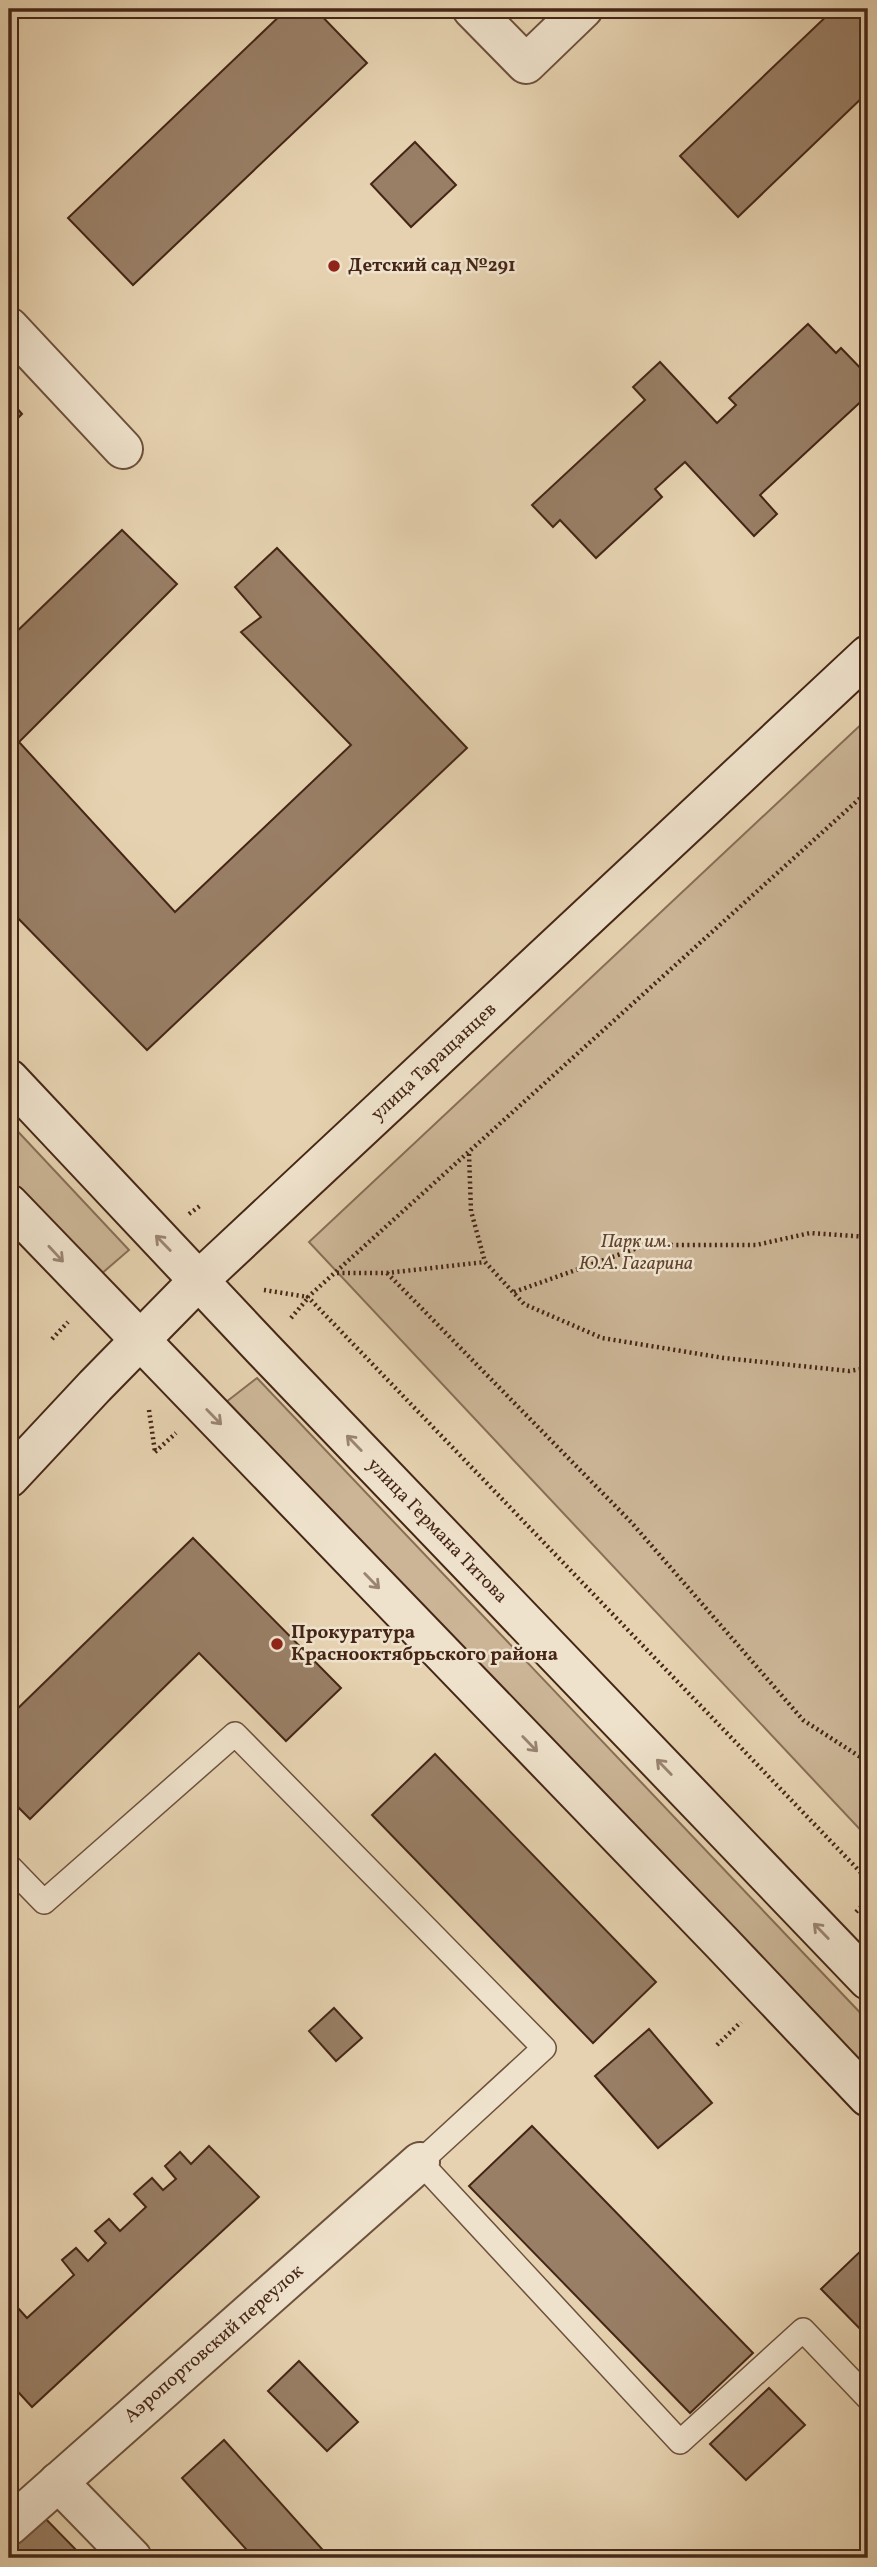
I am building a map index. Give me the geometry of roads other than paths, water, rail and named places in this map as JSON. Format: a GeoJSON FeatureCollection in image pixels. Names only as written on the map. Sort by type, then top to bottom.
{"type":"FeatureCollection","features":[{"type":"Feature","properties":{"kind":"street"},"geometry":{"type":"LineString","coordinates":[[472,9],[526,64],[583,9]]}},
{"type":"Feature","properties":{"kind":"street"},"geometry":{"type":"LineString","coordinates":[[9,327],[123,449]]}},
{"type":"Feature","properties":{"kind":"street","name":"улица Таращанцев"},"geometry":{"type":"LineString","coordinates":[[9,1478],[199,1280],[868,655]]}},
{"type":"Feature","properties":{"kind":"street","name":"улица Германа Титова"},"geometry":{"type":"LineString","coordinates":[[9,1080],[868,1980]]}},
{"type":"Feature","properties":{"kind":"street"},"geometry":{"type":"LineString","coordinates":[[9,1204],[722,1942],[868,2098]]}},
{"type":"Feature","properties":{"kind":"street","name":"Аэропортовский переулок"},"geometry":{"type":"LineString","coordinates":[[9,2526],[420,2162]]}},
{"type":"Feature","properties":{"kind":"street"},"geometry":{"type":"LineString","coordinates":[[58,2482],[132,2558]]}},
{"type":"Feature","properties":{"kind":"lane"},"geometry":{"type":"LineString","coordinates":[[9,1866],[44,1902],[235,1734],[544,2048],[420,2162],[680,2442],[803,2330],[868,2398]]}},
{"type":"Feature","properties":{"kind":"place","name":"Детский сад №291"},"geometry":{"type":"Point","coordinates":[334,266]}},
{"type":"Feature","properties":{"kind":"place","name":"Прокуратура Краснооктябрьского района"},"geometry":{"type":"Point","coordinates":[277,1644]}},
{"type":"Feature","properties":{"kind":"park label","name":"Парк им. Ю.А. Гагарина"},"geometry":{"type":"Point","coordinates":[636,1253]}}]}
